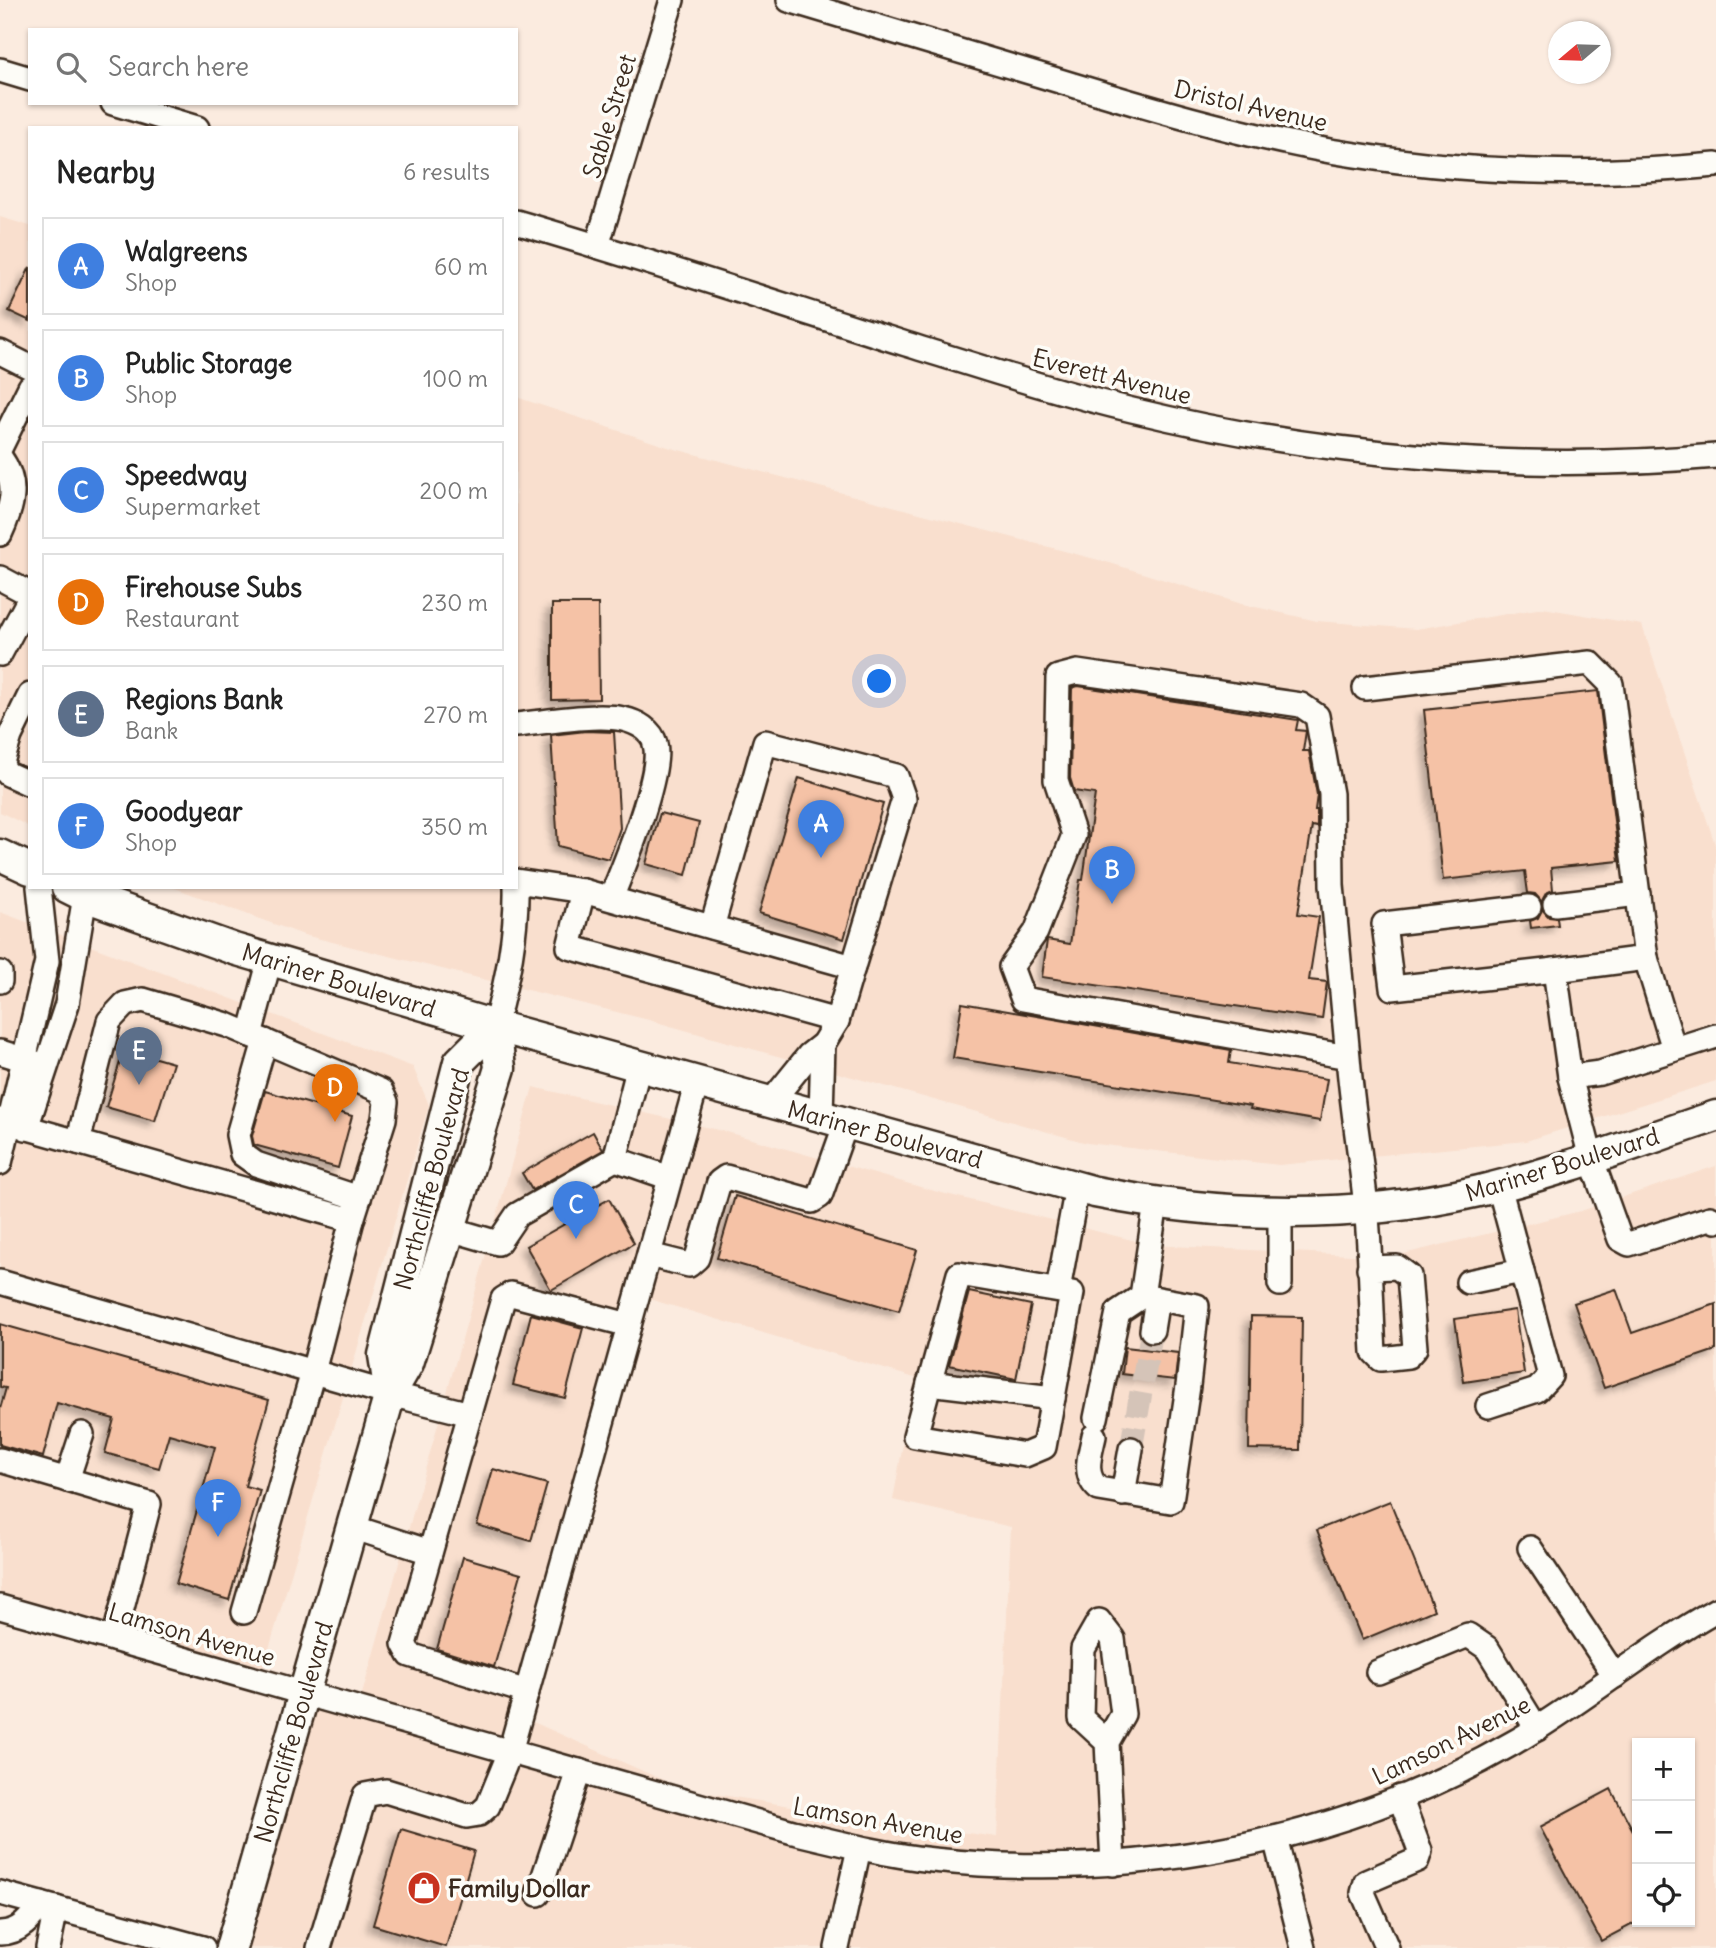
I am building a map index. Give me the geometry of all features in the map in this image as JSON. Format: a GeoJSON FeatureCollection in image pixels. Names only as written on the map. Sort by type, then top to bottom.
{"type":"FeatureCollection","features":[{"type":"Feature","properties":{"kind":"main road"},"geometry":{"type":"LineString","coordinates":[[0,855],[28,868]]}},
{"type":"Feature","properties":{"kind":"main road","name":"Mariner Boulevard"},"geometry":{"type":"LineString","coordinates":[[79,890],[270,959],[495,1026],[1077,1187],[1156,1203],[1280,1212],[1408,1204],[1499,1186],[1716,1116]]}},
{"type":"Feature","properties":{"kind":"main road","name":"Northcliffe Boulevard"},"geometry":{"type":"LineString","coordinates":[[231,1948],[390,1394],[408,1363],[500,1068],[495,1026]]}},
{"type":"Feature","properties":{"kind":"main road","name":"Northcliffe Boulevard"},"geometry":{"type":"LineString","coordinates":[[390,1394],[384,1355],[459,1062],[495,1026]]}},
{"type":"Feature","properties":{"kind":"street","name":"Sable Street"},"geometry":{"type":"LineString","coordinates":[[597,246],[671,0]]}},
{"type":"Feature","properties":{"kind":"street","name":"Dristol Avenue"},"geometry":{"type":"LineString","coordinates":[[789,0],[1162,112],[1246,134],[1331,151],[1410,162],[1510,171],[1663,170],[1716,165]]}},
{"type":"Feature","properties":{"kind":"street"},"geometry":{"type":"LineString","coordinates":[[0,70],[28,78]]}},
{"type":"Feature","properties":{"kind":"street"},"geometry":{"type":"LineString","coordinates":[[120,105],[190,126]]}},
{"type":"Feature","properties":{"kind":"street","name":"Everett Avenue"},"geometry":{"type":"LineString","coordinates":[[518,223],[1038,385],[1227,431],[1323,446],[1517,461],[1614,461],[1716,456]]}},
{"type":"Feature","properties":{"kind":"street"},"geometry":{"type":"LineString","coordinates":[[0,352],[28,366]]}},
{"type":"Feature","properties":{"kind":"street"},"geometry":{"type":"LineString","coordinates":[[0,448],[28,391]]}},
{"type":"Feature","properties":{"kind":"street"},"geometry":{"type":"LineString","coordinates":[[0,457],[8,468],[14,488],[0,534]]}},
{"type":"Feature","properties":{"kind":"street"},"geometry":{"type":"LineString","coordinates":[[0,578],[28,595]]}},
{"type":"Feature","properties":{"kind":"street"},"geometry":{"type":"LineString","coordinates":[[0,654],[28,600]]}},
{"type":"Feature","properties":{"kind":"street"},"geometry":{"type":"LineString","coordinates":[[1365,688],[1590,663],[1611,684],[1646,958],[1674,1049]]}},
{"type":"Feature","properties":{"kind":"street"},"geometry":{"type":"LineString","coordinates":[[1348,1057],[1023,999],[1011,967],[1036,932],[1074,835],[1056,780],[1058,677],[1077,673],[1301,705],[1317,716],[1331,794],[1332,885],[1366,1208],[1369,1268]]}},
{"type":"Feature","properties":{"kind":"street"},"geometry":{"type":"LineString","coordinates":[[28,699],[1,765],[8,774],[28,783]]}},
{"type":"Feature","properties":{"kind":"street"},"geometry":{"type":"LineString","coordinates":[[518,724],[612,717],[647,729],[652,737],[656,754],[654,768],[638,831],[611,898]]}},
{"type":"Feature","properties":{"kind":"street"},"geometry":{"type":"LineString","coordinates":[[712,927],[765,742],[896,776],[904,799],[837,1021],[822,1044],[809,1055],[771,1102]]}},
{"type":"Feature","properties":{"kind":"street"},"geometry":{"type":"LineString","coordinates":[[518,881],[611,898],[853,967]]}},
{"type":"Feature","properties":{"kind":"street"},"geometry":{"type":"LineString","coordinates":[[35,1062],[47,961],[39,889]]}},
{"type":"Feature","properties":{"kind":"street"},"geometry":{"type":"LineString","coordinates":[[495,1026],[506,983],[516,914],[516,889]]}},
{"type":"Feature","properties":{"kind":"street"},"geometry":{"type":"LineString","coordinates":[[0,1163],[35,1062],[66,1004],[79,890]]}},
{"type":"Feature","properties":{"kind":"street"},"geometry":{"type":"LineString","coordinates":[[583,891],[569,947],[837,1021]]}},
{"type":"Feature","properties":{"kind":"street"},"geometry":{"type":"LineString","coordinates":[[1555,904],[1638,894]]}},
{"type":"Feature","properties":{"kind":"street"},"geometry":{"type":"LineString","coordinates":[[1529,907],[1384,924],[1392,988],[1646,958]]}},
{"type":"Feature","properties":{"kind":"street"},"geometry":{"type":"LineString","coordinates":[[270,959],[258,1038],[238,1135],[242,1154],[256,1164],[359,1198]]}},
{"type":"Feature","properties":{"kind":"street"},"geometry":{"type":"LineString","coordinates":[[1555,970],[1570,1077],[1591,1158],[1620,1239],[1629,1244],[1710,1218],[1716,1222]]}},
{"type":"Feature","properties":{"kind":"street"},"geometry":{"type":"LineString","coordinates":[[0,973],[0,981]]}},
{"type":"Feature","properties":{"kind":"street"},"geometry":{"type":"LineString","coordinates":[[78,1142],[109,1021],[125,1004],[143,1000],[228,1025],[381,1091],[386,1102],[384,1119],[352,1220],[313,1372],[244,1612]]}},
{"type":"Feature","properties":{"kind":"street"},"geometry":{"type":"LineString","coordinates":[[1570,1077],[1600,1073],[1716,1036]]}},
{"type":"Feature","properties":{"kind":"street"},"geometry":{"type":"LineString","coordinates":[[649,1255],[689,1265],[697,1258],[719,1182],[726,1177],[812,1201],[820,1196],[834,1119],[822,1044]]}},
{"type":"Feature","properties":{"kind":"street"},"geometry":{"type":"LineString","coordinates":[[0,1052],[35,1062]]}},
{"type":"Feature","properties":{"kind":"street"},"geometry":{"type":"LineString","coordinates":[[450,1229],[498,1243],[517,1215],[615,1159],[639,1066]]}},
{"type":"Feature","properties":{"kind":"street"},"geometry":{"type":"LineString","coordinates":[[319,1948],[365,1795],[386,1791],[467,1815],[479,1814],[488,1806],[510,1752],[697,1082]]}},
{"type":"Feature","properties":{"kind":"street"},"geometry":{"type":"LineString","coordinates":[[12,1124],[352,1220]]}},
{"type":"Feature","properties":{"kind":"street"},"geometry":{"type":"LineString","coordinates":[[615,1159],[670,1178]]}},
{"type":"Feature","properties":{"kind":"street"},"geometry":{"type":"LineString","coordinates":[[1488,1406],[1537,1390],[1550,1376],[1499,1186]]}},
{"type":"Feature","properties":{"kind":"street"},"geometry":{"type":"LineString","coordinates":[[1058,1290],[1077,1187]]}},
{"type":"Feature","properties":{"kind":"street"},"geometry":{"type":"LineString","coordinates":[[1152,1330],[1150,1298],[1156,1203]]}},
{"type":"Feature","properties":{"kind":"street"},"geometry":{"type":"LineString","coordinates":[[1280,1212],[1280,1284]]}},
{"type":"Feature","properties":{"kind":"street"},"geometry":{"type":"LineString","coordinates":[[1468,1282],[1522,1271]]}},
{"type":"Feature","properties":{"kind":"street"},"geometry":{"type":"LineString","coordinates":[[959,1274],[1058,1290],[1072,1293],[1044,1447],[1025,1455],[915,1436],[959,1274]]}},
{"type":"Feature","properties":{"kind":"street"},"geometry":{"type":"LineString","coordinates":[[0,1282],[390,1394],[470,1414]]}},
{"type":"Feature","properties":{"kind":"street"},"geometry":{"type":"LineString","coordinates":[[527,1692],[410,1655],[404,1644],[503,1299],[511,1294],[629,1325]]}},
{"type":"Feature","properties":{"kind":"street"},"geometry":{"type":"LineString","coordinates":[[1150,1298],[1197,1306],[1171,1501],[1099,1489],[1092,1484],[1088,1476],[1088,1463],[1118,1311],[1150,1298]]}},
{"type":"Feature","properties":{"kind":"street"},"geometry":{"type":"LineString","coordinates":[[929,1383],[1053,1398]]}},
{"type":"Feature","properties":{"kind":"street"},"geometry":{"type":"LineString","coordinates":[[68,1480],[82,1434]]}},
{"type":"Feature","properties":{"kind":"street"},"geometry":{"type":"LineString","coordinates":[[1123,1494],[1131,1449]]}},
{"type":"Feature","properties":{"kind":"street"},"geometry":{"type":"LineString","coordinates":[[0,1460],[149,1504],[114,1639]]}},
{"type":"Feature","properties":{"kind":"street"},"geometry":{"type":"LineString","coordinates":[[352,1527],[430,1552]]}},
{"type":"Feature","properties":{"kind":"street"},"geometry":{"type":"LineString","coordinates":[[1530,1548],[1615,1676]]}},
{"type":"Feature","properties":{"kind":"street","name":"Lamson Avenue"},"geometry":{"type":"LineString","coordinates":[[0,1607],[793,1832],[859,1848],[930,1860],[1006,1866],[1113,1864],[1210,1853],[1311,1829],[1400,1797],[1449,1777],[1537,1728],[1573,1706],[1685,1627],[1716,1610]]}},
{"type":"Feature","properties":{"kind":"street"},"geometry":{"type":"LineString","coordinates":[[1378,1672],[1468,1635],[1487,1648],[1537,1728]]}},
{"type":"Feature","properties":{"kind":"street"},"geometry":{"type":"LineString","coordinates":[[1107,1742],[1113,1864]]}},
{"type":"Feature","properties":{"kind":"street"},"geometry":{"type":"LineString","coordinates":[[538,1894],[579,1772]]}},
{"type":"Feature","properties":{"kind":"street"},"geometry":{"type":"LineString","coordinates":[[1387,1948],[1363,1893],[1366,1882],[1417,1860],[1420,1851],[1400,1797]]}},
{"type":"Feature","properties":{"kind":"street"},"geometry":{"type":"LineString","coordinates":[[1275,1838],[1303,1948]]}},
{"type":"Feature","properties":{"kind":"street"},"geometry":{"type":"LineString","coordinates":[[837,1948],[859,1848]]}},
{"type":"Feature","properties":{"kind":"street"},"geometry":{"type":"LineString","coordinates":[[0,1893],[203,1948]]}},
{"type":"Feature","properties":{"kind":"street"},"geometry":{"type":"LineString","coordinates":[[0,1933],[7,1933],[28,1923],[49,1906]]}},
{"type":"Feature","properties":{"kind":"street"},"geometry":{"type":"LineString","coordinates":[[48,1948],[49,1906]]}},
{"type":"Feature","properties":{"kind":"shaded area"},"geometry":{"type":"Polygon","coordinates":[[[0,217],[28,225],[28,826],[0,812],[0,217]]]}},
{"type":"Feature","properties":{"kind":"shaded area"},"geometry":{"type":"Polygon","coordinates":[[[518,398],[671,448],[1110,563],[1242,604],[1317,621],[1416,629],[1543,608],[1642,625],[1716,847],[1716,1081],[1526,1141],[1279,1165],[1087,1143],[649,1020],[304,935],[178,889],[518,889],[518,398]]]}},
{"type":"Feature","properties":{"kind":"shaded area"},"geometry":{"type":"Polygon","coordinates":[[[0,912],[413,1067],[429,1105],[259,1683],[0,1611],[0,912]]]}},
{"type":"Feature","properties":{"kind":"shaded area"},"geometry":{"type":"Polygon","coordinates":[[[533,1087],[727,1132],[938,1192],[1152,1245],[1391,1257],[1581,1211],[1716,1166],[1716,1948],[243,1948],[315,1700],[357,1712],[533,1087]],[[629,1293],[513,1713],[683,1789],[823,1811],[824,1808],[870,1820],[997,1837],[1011,1527],[893,1500],[915,1378],[629,1293]]]}},
{"type":"Feature","properties":{"kind":"building"},"geometry":{"type":"Polygon","coordinates":[[[28,271],[28,320],[9,311],[28,271]]]}},
{"type":"Feature","properties":{"kind":"building"},"geometry":{"type":"Polygon","coordinates":[[[552,604],[598,604],[599,699],[552,700],[552,604]]]}},
{"type":"Feature","properties":{"kind":"building"},"geometry":{"type":"Polygon","coordinates":[[[1078,686],[1298,720],[1296,730],[1306,731],[1303,751],[1309,751],[1317,795],[1317,827],[1312,826],[1298,914],[1319,917],[1309,980],[1327,982],[1322,1019],[1042,977],[1047,940],[1070,944],[1080,880],[1083,880],[1095,794],[1074,791],[1070,778],[1072,688],[1078,686]]]}},
{"type":"Feature","properties":{"kind":"building"},"geometry":{"type":"Polygon","coordinates":[[[1598,691],[1619,861],[1551,868],[1553,890],[1546,893],[1542,902],[1535,894],[1528,893],[1525,871],[1443,880],[1424,710],[1598,691]]]}},
{"type":"Feature","properties":{"kind":"building"},"geometry":{"type":"Polygon","coordinates":[[[586,731],[614,732],[620,828],[609,859],[558,846],[551,735],[586,731]]]}},
{"type":"Feature","properties":{"kind":"building"},"geometry":{"type":"Polygon","coordinates":[[[799,778],[883,804],[844,939],[759,913],[799,778]]]}},
{"type":"Feature","properties":{"kind":"building"},"geometry":{"type":"Polygon","coordinates":[[[660,813],[699,823],[686,875],[646,864],[660,813]]]}},
{"type":"Feature","properties":{"kind":"building"},"geometry":{"type":"Polygon","coordinates":[[[1542,909],[1549,917],[1557,918],[1558,925],[1531,928],[1530,921],[1538,918],[1542,909]]]}},
{"type":"Feature","properties":{"kind":"building"},"geometry":{"type":"Polygon","coordinates":[[[962,1003],[1231,1050],[1229,1063],[1327,1079],[1320,1121],[1250,1109],[1251,1106],[953,1058],[962,1003]]]}},
{"type":"Feature","properties":{"kind":"building"},"geometry":{"type":"Polygon","coordinates":[[[124,1049],[173,1063],[155,1121],[106,1107],[124,1049]]]}},
{"type":"Feature","properties":{"kind":"building"},"geometry":{"type":"Polygon","coordinates":[[[265,1091],[352,1116],[338,1168],[254,1145],[252,1136],[265,1091]]]}},
{"type":"Feature","properties":{"kind":"building"},"geometry":{"type":"Polygon","coordinates":[[[593,1132],[603,1150],[532,1190],[522,1173],[593,1132]]]}},
{"type":"Feature","properties":{"kind":"building"},"geometry":{"type":"Polygon","coordinates":[[[735,1196],[917,1250],[899,1311],[717,1258],[735,1196]]]}},
{"type":"Feature","properties":{"kind":"building"},"geometry":{"type":"Polygon","coordinates":[[[609,1199],[634,1243],[551,1290],[526,1246],[609,1199]]]}},
{"type":"Feature","properties":{"kind":"building"},"geometry":{"type":"Polygon","coordinates":[[[1616,1289],[1632,1333],[1716,1304],[1716,1350],[1604,1388],[1574,1303],[1616,1289]]]}},
{"type":"Feature","properties":{"kind":"building"},"geometry":{"type":"Polygon","coordinates":[[[969,1292],[1031,1305],[1016,1379],[949,1365],[969,1292]]]}},
{"type":"Feature","properties":{"kind":"building"},"geometry":{"type":"Polygon","coordinates":[[[1515,1310],[1524,1373],[1464,1382],[1455,1319],[1515,1310]]]}},
{"type":"Feature","properties":{"kind":"building"},"geometry":{"type":"Polygon","coordinates":[[[531,1314],[583,1328],[565,1398],[513,1385],[531,1314]]]}},
{"type":"Feature","properties":{"kind":"building"},"geometry":{"type":"Polygon","coordinates":[[[1251,1316],[1302,1317],[1300,1450],[1249,1449],[1251,1316]]]}},
{"type":"Feature","properties":{"kind":"building"},"geometry":{"type":"Polygon","coordinates":[[[0,1324],[269,1400],[245,1486],[260,1490],[229,1600],[176,1584],[215,1447],[169,1434],[159,1468],[105,1453],[114,1419],[57,1403],[43,1457],[0,1445],[0,1409],[6,1388],[0,1387],[0,1324]]]}},
{"type":"Feature","properties":{"kind":"building"},"geometry":{"type":"Polygon","coordinates":[[[1125,1347],[1178,1353],[1175,1380],[1122,1374],[1125,1347]]]}},
{"type":"Feature","properties":{"kind":"building"},"geometry":{"type":"Polygon","coordinates":[[[493,1469],[547,1484],[531,1541],[477,1525],[493,1469]]]}},
{"type":"Feature","properties":{"kind":"building"},"geometry":{"type":"Polygon","coordinates":[[[1390,1501],[1434,1610],[1362,1640],[1317,1530],[1390,1501]]]}},
{"type":"Feature","properties":{"kind":"building"},"geometry":{"type":"Polygon","coordinates":[[[463,1557],[521,1574],[494,1667],[437,1649],[463,1557]]]}},
{"type":"Feature","properties":{"kind":"building"},"geometry":{"type":"Polygon","coordinates":[[[1611,1789],[1632,1829],[1632,1925],[1601,1941],[1540,1827],[1611,1789]]]}},
{"type":"Feature","properties":{"kind":"building","name":"Family Dollar"},"geometry":{"type":"Polygon","coordinates":[[[401,1829],[474,1851],[446,1947],[373,1925],[401,1829]]]}},
{"type":"Feature","properties":{"kind":"tunnel"},"geometry":{"type":"LineString","coordinates":[[1131,1449],[1152,1330]]}},
{"type":"Feature","properties":{"kind":"place","name":"Walgreens"},"geometry":{"type":"Point","coordinates":[821,858]}},
{"type":"Feature","properties":{"kind":"place","name":"Public Storage"},"geometry":{"type":"Point","coordinates":[1112,904]}},
{"type":"Feature","properties":{"kind":"place","name":"Regions Bank"},"geometry":{"type":"Point","coordinates":[139,1085]}},
{"type":"Feature","properties":{"kind":"place","name":"Firehouse Subs"},"geometry":{"type":"Point","coordinates":[335,1122]}},
{"type":"Feature","properties":{"kind":"place","name":"Speedway"},"geometry":{"type":"Point","coordinates":[576,1239]}},
{"type":"Feature","properties":{"kind":"place","name":"Goodyear"},"geometry":{"type":"Point","coordinates":[218,1537]}},
{"type":"Feature","properties":{"kind":"place","name":"Family Dollar"},"geometry":{"type":"Point","coordinates":[424,1888]}}]}
